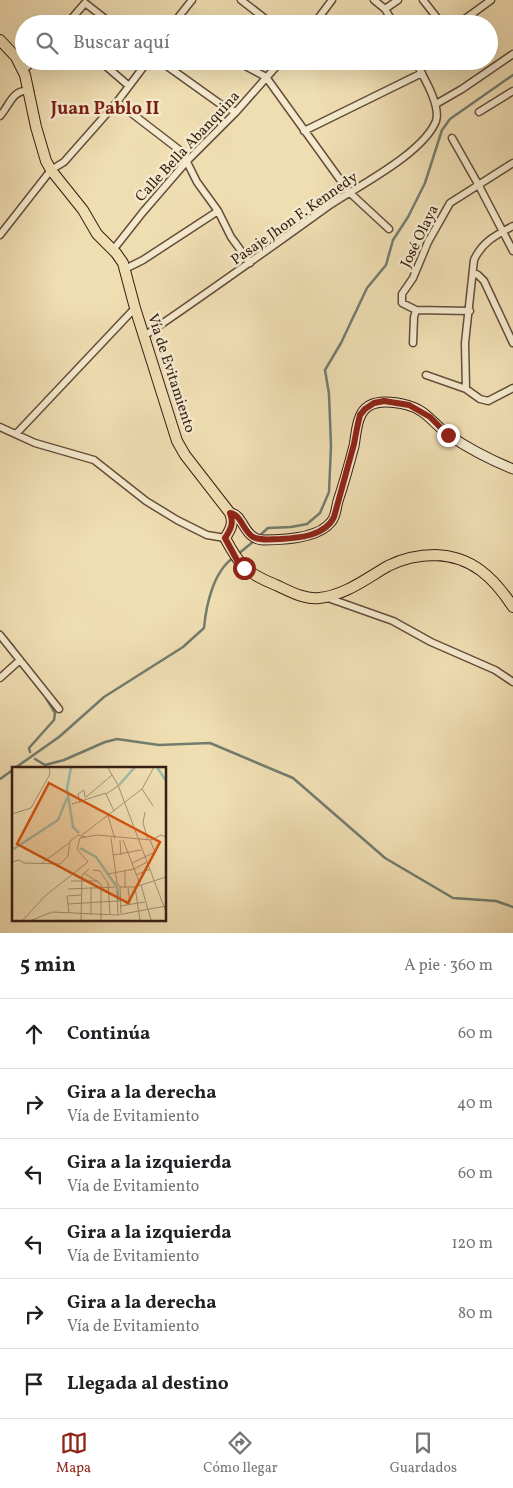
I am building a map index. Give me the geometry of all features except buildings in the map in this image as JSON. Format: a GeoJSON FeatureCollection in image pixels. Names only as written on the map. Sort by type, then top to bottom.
{"type":"FeatureCollection","features":[{"type":"Feature","properties":{"kind":"main road","name":"Vía de Evitamiento"},"geometry":{"type":"LineString","coordinates":[[0,40],[15,57]]}},
{"type":"Feature","properties":{"kind":"main road","name":"Vía de Evitamiento"},"geometry":{"type":"LineString","coordinates":[[23,71],[30,91],[36,127],[46,161],[83,210],[98,234],[120,257],[125,269],[135,308],[177,441],[185,455],[230,513],[234,513],[238,517],[246,531],[256,538],[310,535],[327,527],[332,522],[354,444],[360,415],[374,403],[384,401],[409,405],[430,417],[443,431],[486,457],[513,469]]}},
{"type":"Feature","properties":{"kind":"main road"},"geometry":{"type":"LineString","coordinates":[[230,513],[232,525],[225,538],[238,562],[251,573],[306,597],[326,597],[344,590],[407,557],[442,555],[453,556],[470,562],[494,583],[513,607]]}},
{"type":"Feature","properties":{"kind":"street"},"geometry":{"type":"LineString","coordinates":[[181,15],[192,0]]}},
{"type":"Feature","properties":{"kind":"street"},"geometry":{"type":"LineString","coordinates":[[241,0],[260,15]]}},
{"type":"Feature","properties":{"kind":"street"},"geometry":{"type":"LineString","coordinates":[[321,15],[332,0]]}},
{"type":"Feature","properties":{"kind":"street"},"geometry":{"type":"LineString","coordinates":[[374,0],[385,9],[389,15]]}},
{"type":"Feature","properties":{"kind":"street"},"geometry":{"type":"LineString","coordinates":[[385,9],[398,0]]}},
{"type":"Feature","properties":{"kind":"street"},"geometry":{"type":"LineString","coordinates":[[424,0],[435,15]]}},
{"type":"Feature","properties":{"kind":"street"},"geometry":{"type":"LineString","coordinates":[[470,15],[491,0]]}},
{"type":"Feature","properties":{"kind":"street"},"geometry":{"type":"LineString","coordinates":[[75,15],[85,3],[100,15]]}},
{"type":"Feature","properties":{"kind":"street"},"geometry":{"type":"LineString","coordinates":[[498,64],[513,54]]}},
{"type":"Feature","properties":{"kind":"street"},"geometry":{"type":"LineString","coordinates":[[110,70],[129,86]]}},
{"type":"Feature","properties":{"kind":"street"},"geometry":{"type":"LineString","coordinates":[[0,235],[51,170],[64,162],[117,102],[141,70]]}},
{"type":"Feature","properties":{"kind":"street"},"geometry":{"type":"LineString","coordinates":[[173,70],[223,106],[236,112]]}},
{"type":"Feature","properties":{"kind":"street"},"geometry":{"type":"LineString","coordinates":[[253,70],[266,77],[349,192],[389,229]]}},
{"type":"Feature","properties":{"kind":"street","name":"Calle Bella Abanquina"},"geometry":{"type":"LineString","coordinates":[[113,250],[187,161],[236,112],[273,70]]}},
{"type":"Feature","properties":{"kind":"street"},"geometry":{"type":"LineString","coordinates":[[420,70],[436,104],[490,70]]}},
{"type":"Feature","properties":{"kind":"street"},"geometry":{"type":"LineString","coordinates":[[304,131],[422,73]]}},
{"type":"Feature","properties":{"kind":"street"},"geometry":{"type":"LineString","coordinates":[[0,116],[17,94],[22,91],[30,91]]}},
{"type":"Feature","properties":{"kind":"street"},"geometry":{"type":"LineString","coordinates":[[479,112],[513,91]]}},
{"type":"Feature","properties":{"kind":"street"},"geometry":{"type":"LineString","coordinates":[[117,102],[182,152],[197,182],[250,264]]}},
{"type":"Feature","properties":{"kind":"street","name":"Pasaje Jhon F. Kennedy"},"geometry":{"type":"LineString","coordinates":[[144,336],[250,264],[349,192],[384,172],[418,145],[437,119],[436,104]]}},
{"type":"Feature","properties":{"kind":"street"},"geometry":{"type":"LineString","coordinates":[[452,138],[513,251]]}},
{"type":"Feature","properties":{"kind":"street","name":"José Olaya"},"geometry":{"type":"LineString","coordinates":[[416,310],[402,303],[402,294],[413,278],[428,242],[450,202],[513,163]]}},
{"type":"Feature","properties":{"kind":"street"},"geometry":{"type":"LineString","coordinates":[[125,269],[143,260],[218,212]]}},
{"type":"Feature","properties":{"kind":"street"},"geometry":{"type":"LineString","coordinates":[[466,389],[465,344],[474,260],[484,243],[513,226]]}},
{"type":"Feature","properties":{"kind":"street"},"geometry":{"type":"LineString","coordinates":[[474,273],[484,281],[513,343]]}},
{"type":"Feature","properties":{"kind":"street"},"geometry":{"type":"LineString","coordinates":[[16,434],[135,308]]}},
{"type":"Feature","properties":{"kind":"street"},"geometry":{"type":"LineString","coordinates":[[414,343],[414,317],[416,310],[470,311]]}},
{"type":"Feature","properties":{"kind":"street"},"geometry":{"type":"LineString","coordinates":[[426,375],[466,389],[484,402],[513,388]]}},
{"type":"Feature","properties":{"kind":"street"},"geometry":{"type":"LineString","coordinates":[[0,428],[35,443],[94,460],[146,501],[177,520],[207,535],[225,538]]}},
{"type":"Feature","properties":{"kind":"street"},"geometry":{"type":"LineString","coordinates":[[326,597],[393,621],[431,642],[495,670],[513,682]]}},
{"type":"Feature","properties":{"kind":"street"},"geometry":{"type":"LineString","coordinates":[[0,636],[59,708]]}},
{"type":"Feature","properties":{"kind":"street"},"geometry":{"type":"LineString","coordinates":[[0,678],[20,660]]}},
{"type":"Feature","properties":{"kind":"waterway"},"geometry":{"type":"LineString","coordinates":[[258,537],[268,528],[307,524],[320,513],[329,492],[331,446],[329,394],[325,370],[341,343],[367,288],[386,265],[393,240],[408,217],[425,183],[442,130],[450,119],[513,75]]}},
{"type":"Feature","properties":{"kind":"waterway"},"geometry":{"type":"LineString","coordinates":[[237,555],[254,541]]}},
{"type":"Feature","properties":{"kind":"waterway"},"geometry":{"type":"LineString","coordinates":[[16,767],[59,737],[104,697],[183,647],[204,628],[209,600],[216,580],[226,564],[233,558]]}},
{"type":"Feature","properties":{"kind":"waterway"},"geometry":{"type":"LineString","coordinates":[[0,631],[14,647]]}},
{"type":"Feature","properties":{"kind":"waterway"},"geometry":{"type":"LineString","coordinates":[[30,752],[29,748],[54,720],[55,713],[46,698]]}},
{"type":"Feature","properties":{"kind":"waterway"},"geometry":{"type":"LineString","coordinates":[[35,759],[45,765],[64,760],[105,742],[117,739],[159,745],[210,743],[293,778],[385,858],[453,898],[496,901],[513,907]]}},
{"type":"Feature","properties":{"kind":"waterway"},"geometry":{"type":"LineString","coordinates":[[0,779],[12,770]]}},
{"type":"Feature","properties":{"kind":"district","name":"Juan Pablo II"},"geometry":{"type":"Point","coordinates":[105,108]}},
{"type":"Feature","properties":{"kind":"route"},"geometry":{"type":"LineString","coordinates":[[244,568],[238,562],[225,538],[232,525],[230,513],[234,513],[238,517],[246,531],[261,540],[310,535],[327,527],[334,517],[360,415],[374,403],[384,401],[409,405],[430,417],[448,435]]}}]}
